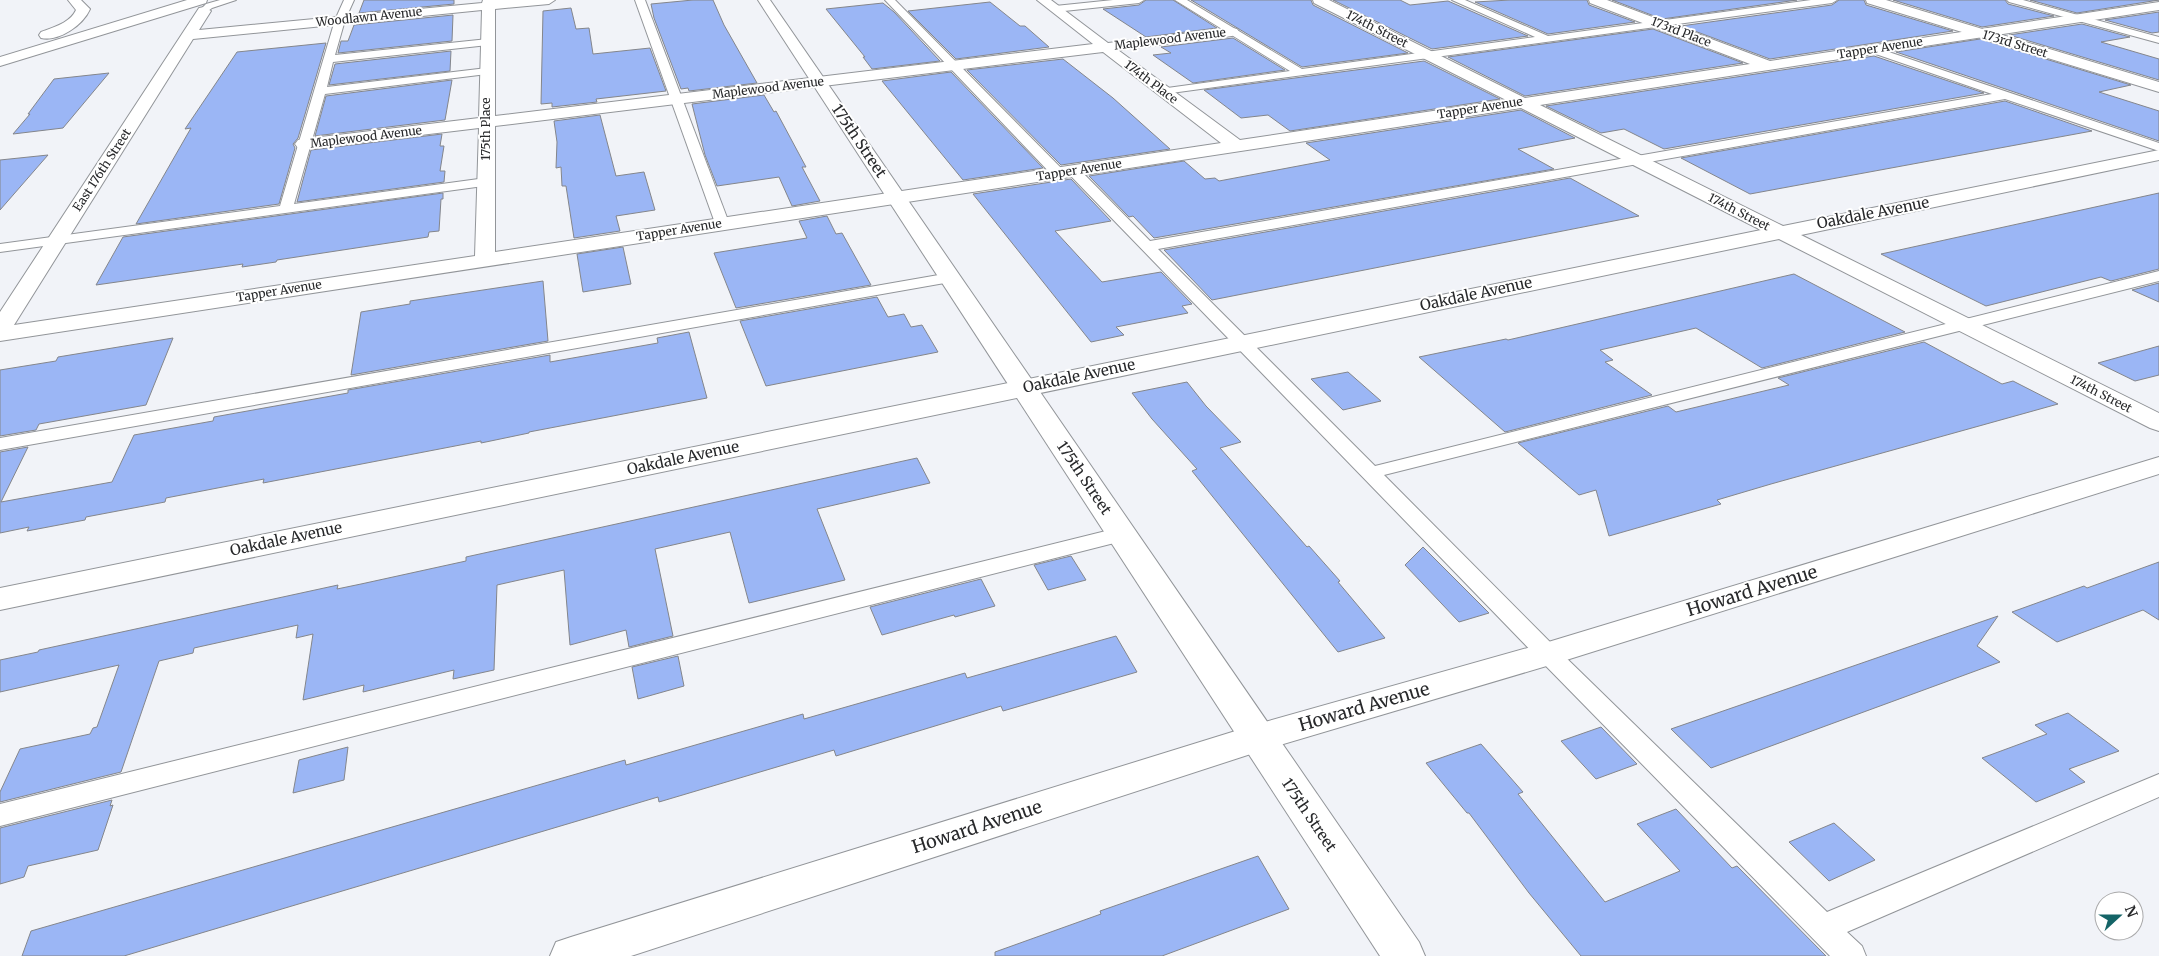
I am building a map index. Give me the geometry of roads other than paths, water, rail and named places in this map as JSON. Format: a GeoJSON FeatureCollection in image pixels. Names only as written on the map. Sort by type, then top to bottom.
{"type":"FeatureCollection","features":[{"type":"Feature","properties":{"kind":"main road"},"geometry":{"type":"LineString","coordinates":[[0,49],[38,38],[70,25],[78,19],[84,9],[74,0]]}},
{"type":"Feature","properties":{"kind":"main road","name":"Woodlawn Avenue"},"geometry":{"type":"LineString","coordinates":[[189,35],[489,3],[549,0]]}},
{"type":"Feature","properties":{"kind":"main road","name":"175th Street"},"geometry":{"type":"LineString","coordinates":[[764,0],[1404,956]]}},
{"type":"Feature","properties":{"kind":"main road","name":"174th Place"},"geometry":{"type":"LineString","coordinates":[[1042,0],[1236,146]]}},
{"type":"Feature","properties":{"kind":"main road","name":"174th Street"},"geometry":{"type":"LineString","coordinates":[[1319,0],[2159,423]]}},
{"type":"Feature","properties":{"kind":"main road","name":"173rd Place"},"geometry":{"type":"LineString","coordinates":[[1595,0],[1767,65]]}},
{"type":"Feature","properties":{"kind":"main road","name":"173rd Street"},"geometry":{"type":"LineString","coordinates":[[1872,0],[2159,87]]}},
{"type":"Feature","properties":{"kind":"main road","name":"175th Place"},"geometry":{"type":"LineString","coordinates":[[485,259],[489,3]]}},
{"type":"Feature","properties":{"kind":"main road"},"geometry":{"type":"LineString","coordinates":[[0,62],[203,5]]}},
{"type":"Feature","properties":{"kind":"main road","name":"East 176th Street"},"geometry":{"type":"LineString","coordinates":[[0,329],[189,35],[203,5]]}},
{"type":"Feature","properties":{"kind":"main road","name":"Tapper Avenue"},"geometry":{"type":"LineString","coordinates":[[0,334],[2159,6]]}},
{"type":"Feature","properties":{"kind":"main road","name":"Maplewood Avenue"},"geometry":{"type":"LineString","coordinates":[[304,144],[1232,32]]}},
{"type":"Feature","properties":{"kind":"main road","name":"Oakdale Avenue"},"geometry":{"type":"LineString","coordinates":[[0,599],[2159,155]]}},
{"type":"Feature","properties":{"kind":"main road","name":"Howard Avenue"},"geometry":{"type":"LineString","coordinates":[[571,956],[1258,738],[1548,654],[2159,465]]}},
{"type":"Feature","properties":{"kind":"lane"},"geometry":{"type":"LineString","coordinates":[[203,5],[209,6],[230,0]]}},
{"type":"Feature","properties":{"kind":"lane"},"geometry":{"type":"LineString","coordinates":[[286,209],[340,20],[349,0]]}},
{"type":"Feature","properties":{"kind":"lane"},"geometry":{"type":"LineString","coordinates":[[640,0],[722,223]]}},
{"type":"Feature","properties":{"kind":"lane"},"geometry":{"type":"LineString","coordinates":[[890,0],[953,66],[1065,172],[1148,246],[1240,343],[1851,956]]}},
{"type":"Feature","properties":{"kind":"lane"},"geometry":{"type":"LineString","coordinates":[[1055,10],[1139,0]]}},
{"type":"Feature","properties":{"kind":"lane"},"geometry":{"type":"LineString","coordinates":[[1180,0],[1300,72]]}},
{"type":"Feature","properties":{"kind":"lane"},"geometry":{"type":"LineString","coordinates":[[1457,0],[1547,39]]}},
{"type":"Feature","properties":{"kind":"lane"},"geometry":{"type":"LineString","coordinates":[[1164,90],[1832,0]]}},
{"type":"Feature","properties":{"kind":"lane"},"geometry":{"type":"LineString","coordinates":[[2012,0],[2159,40]]}},
{"type":"Feature","properties":{"kind":"lane"},"geometry":{"type":"LineString","coordinates":[[1744,3],[1763,10]]}},
{"type":"Feature","properties":{"kind":"lane"},"geometry":{"type":"LineString","coordinates":[[329,59],[488,42]]}},
{"type":"Feature","properties":{"kind":"lane"},"geometry":{"type":"LineString","coordinates":[[1871,49],[2159,147]]}},
{"type":"Feature","properties":{"kind":"lane"},"geometry":{"type":"LineString","coordinates":[[320,91],[487,72]]}},
{"type":"Feature","properties":{"kind":"lane"},"geometry":{"type":"LineString","coordinates":[[1148,246],[2006,95]]}},
{"type":"Feature","properties":{"kind":"lane"},"geometry":{"type":"LineString","coordinates":[[0,248],[486,182]]}},
{"type":"Feature","properties":{"kind":"lane"},"geometry":{"type":"LineString","coordinates":[[1370,473],[2159,276]]}},
{"type":"Feature","properties":{"kind":"lane"},"geometry":{"type":"LineString","coordinates":[[0,444],[950,278]]}},
{"type":"Feature","properties":{"kind":"lane"},"geometry":{"type":"LineString","coordinates":[[0,815],[1122,534]]}},
{"type":"Feature","properties":{"kind":"lane"},"geometry":{"type":"LineString","coordinates":[[1823,928],[2159,785]]}}]}
